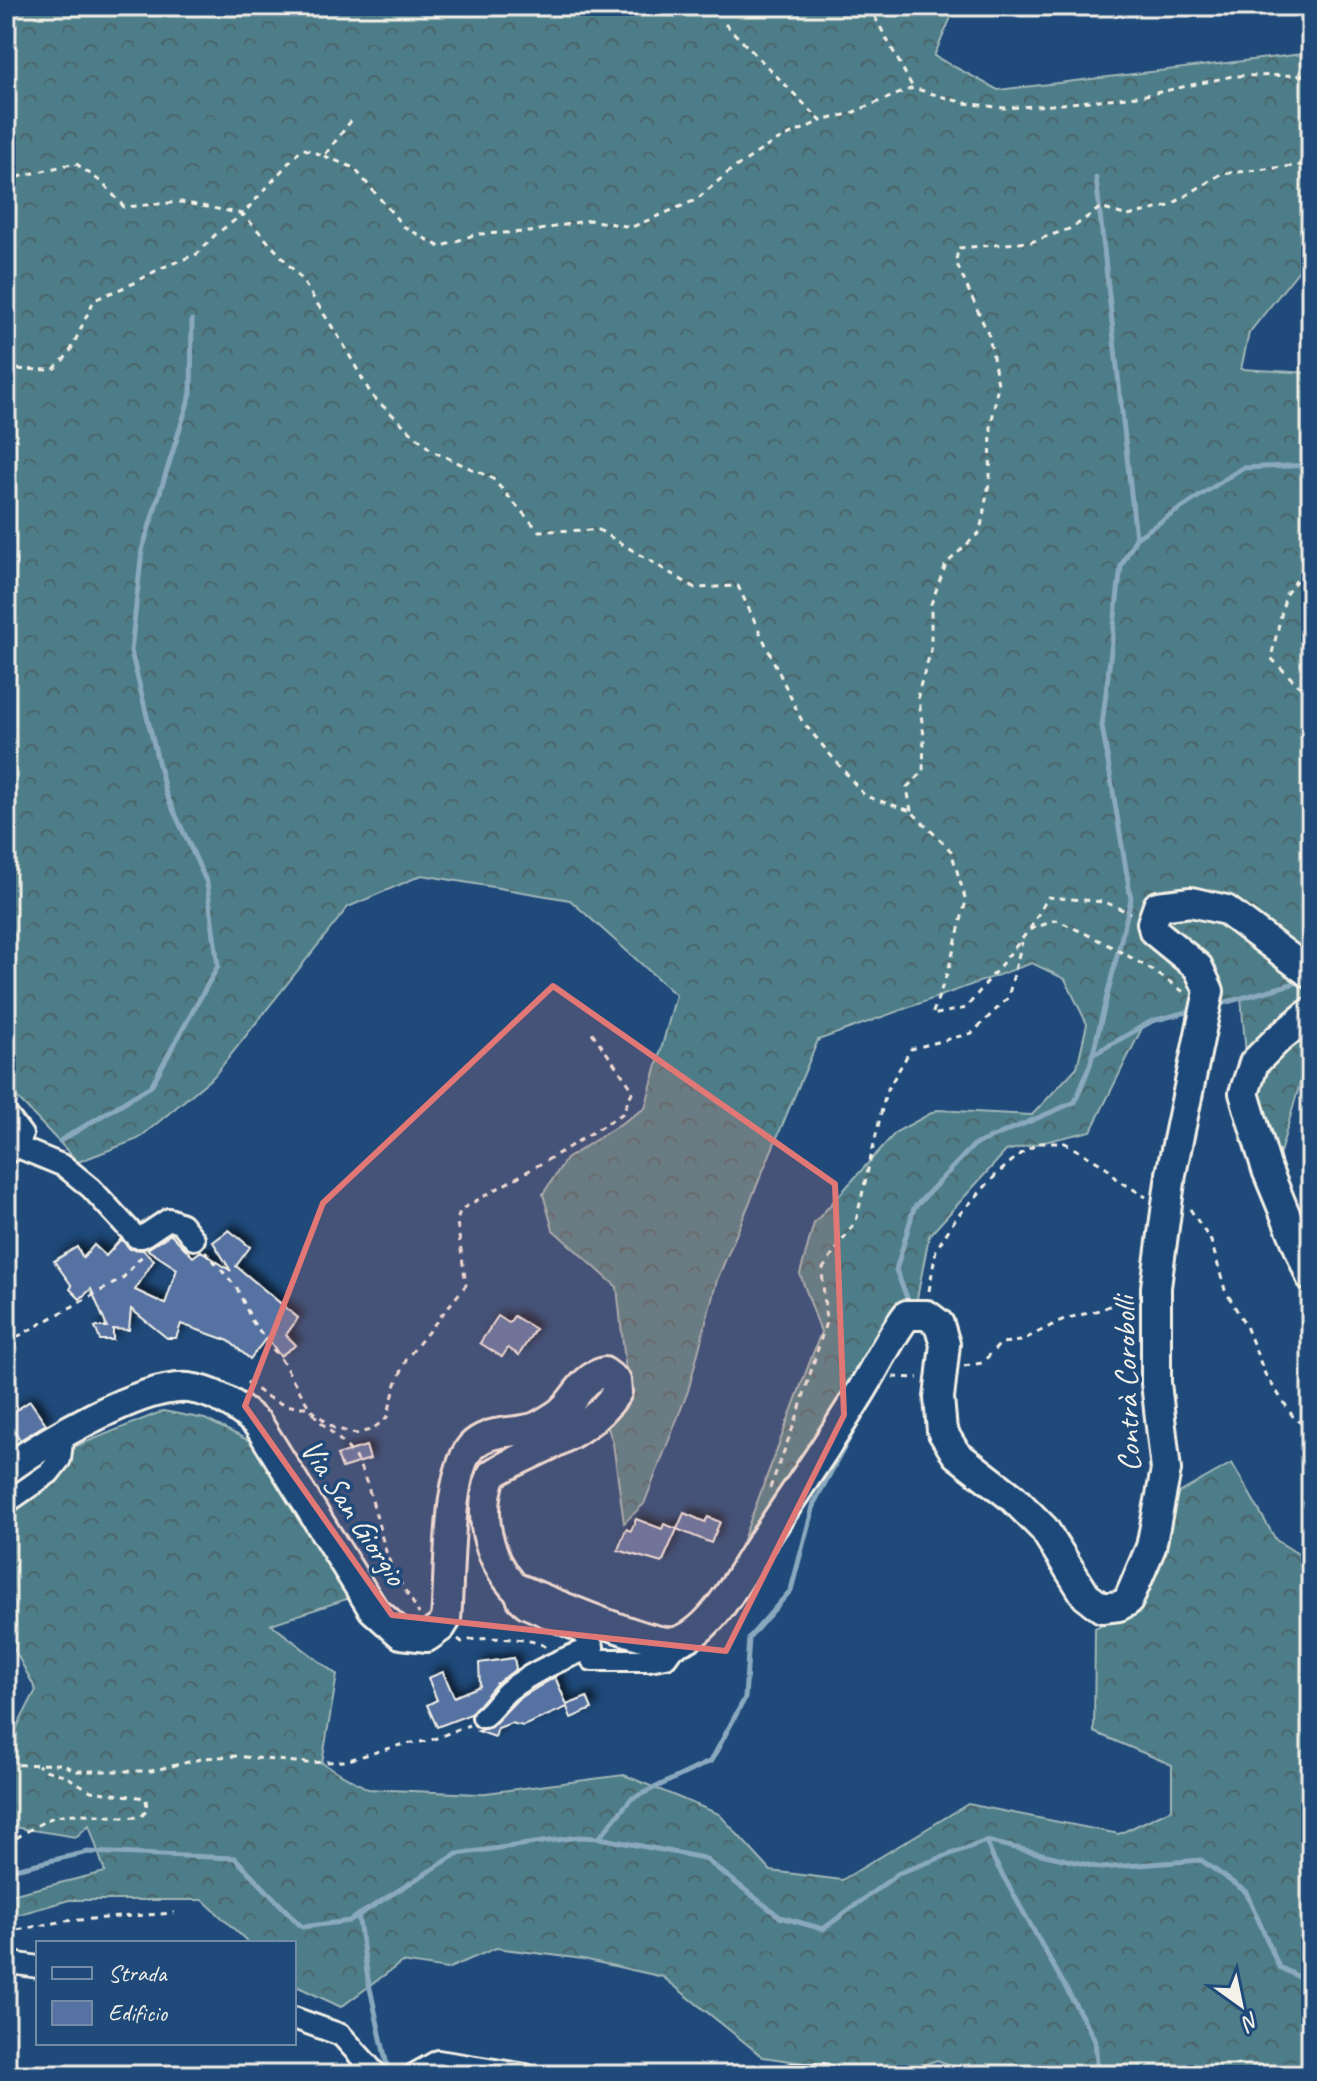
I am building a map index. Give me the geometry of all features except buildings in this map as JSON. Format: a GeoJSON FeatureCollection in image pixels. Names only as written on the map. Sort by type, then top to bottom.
{"type":"FeatureCollection","features":[{"type":"Feature","properties":{"kind":"street"},"geometry":{"type":"LineString","coordinates":[[1152,923],[1158,906],[1191,902],[1226,910],[1309,971]]}},
{"type":"Feature","properties":{"kind":"street","name":"Contrà Corobolli"},"geometry":{"type":"LineString","coordinates":[[920,1315],[939,1324],[945,1344],[939,1398],[942,1431],[956,1454],[1013,1498],[1044,1529],[1086,1596],[1102,1608],[1119,1606],[1128,1601],[1151,1547],[1166,1470],[1156,1383],[1156,1287],[1178,1204],[1209,991],[1198,967],[1154,931],[1152,923]]}},
{"type":"Feature","properties":{"kind":"street"},"geometry":{"type":"LineString","coordinates":[[1311,1012],[1254,1063],[1244,1093],[1267,1170],[1311,1277]]}},
{"type":"Feature","properties":{"kind":"street"},"geometry":{"type":"LineString","coordinates":[[6,1114],[22,1135],[12,1150],[64,1166],[91,1188],[136,1237],[142,1237],[169,1219],[182,1224],[194,1239]]}},
{"type":"Feature","properties":{"kind":"street"},"geometry":{"type":"LineString","coordinates":[[514,1587],[664,1641],[696,1632],[727,1597],[871,1376],[894,1333],[920,1315]]}},
{"type":"Feature","properties":{"kind":"street","name":"Via San Giorgio"},"geometry":{"type":"LineString","coordinates":[[6,1470],[63,1434],[148,1392],[188,1388],[216,1396],[239,1407],[258,1424],[373,1609],[401,1634],[427,1637],[441,1627],[447,1611],[453,1499],[462,1460],[473,1444],[498,1432],[533,1428],[559,1414],[592,1375],[604,1372],[616,1381],[617,1392],[606,1408],[568,1437],[492,1474],[485,1492],[489,1545],[502,1574],[514,1587]]}},
{"type":"Feature","properties":{"kind":"street"},"geometry":{"type":"LineString","coordinates":[[6,1503],[49,1473],[60,1459],[63,1434]]}},
{"type":"Feature","properties":{"kind":"street"},"geometry":{"type":"LineString","coordinates":[[483,1717],[495,1709],[507,1691],[561,1660],[593,1647],[581,1632],[525,1607],[518,1601],[514,1587]]}},
{"type":"Feature","properties":{"kind":"street"},"geometry":{"type":"LineString","coordinates":[[592,1660],[666,1657],[664,1641]]}},
{"type":"Feature","properties":{"kind":"street"},"geometry":{"type":"LineString","coordinates":[[6,1962],[36,1967]]}},
{"type":"Feature","properties":{"kind":"street"},"geometry":{"type":"LineString","coordinates":[[296,2019],[341,2035],[377,2075]]}},
{"type":"Feature","properties":{"kind":"street"},"geometry":{"type":"LineString","coordinates":[[413,2075],[438,2061],[526,2075]]}},
{"type":"Feature","properties":{"kind":"street"},"geometry":{"type":"LineString","coordinates":[[793,2075],[824,2075]]}},
{"type":"Feature","properties":{"kind":"path"},"geometry":{"type":"LineString","coordinates":[[869,6],[913,88]]}},
{"type":"Feature","properties":{"kind":"path"},"geometry":{"type":"LineString","coordinates":[[725,24],[821,121]]}},
{"type":"Feature","properties":{"kind":"path"},"geometry":{"type":"LineString","coordinates":[[6,369],[53,370],[69,354],[94,300],[197,254],[215,235],[243,214],[302,148],[354,168],[403,226],[440,247],[476,234],[530,232],[589,220],[632,227],[696,200],[731,170],[774,142],[821,121],[849,114],[913,88],[964,103],[1004,108],[1146,95],[1233,76],[1311,75]]}},
{"type":"Feature","properties":{"kind":"path"},"geometry":{"type":"LineString","coordinates":[[324,156],[354,117]]}},
{"type":"Feature","properties":{"kind":"path"},"geometry":{"type":"LineString","coordinates":[[6,180],[75,163],[104,184],[124,207],[181,202],[243,214],[300,277],[372,396],[432,451],[492,478],[539,531],[599,530],[695,588],[738,586],[802,721],[865,796],[911,811],[951,851],[966,901],[949,968],[932,1015],[966,1008],[1029,930],[1056,920],[1102,940],[1160,974],[1190,997]]}},
{"type":"Feature","properties":{"kind":"path"},"geometry":{"type":"LineString","coordinates":[[911,811],[907,787],[923,772],[924,736],[918,693],[931,651],[931,604],[946,564],[980,532],[990,478],[991,427],[998,384],[989,336],[956,262],[958,248],[1031,242],[1072,228],[1100,208],[1128,216],[1169,206],[1221,174],[1311,164]]}},
{"type":"Feature","properties":{"kind":"path"},"geometry":{"type":"LineString","coordinates":[[1311,561],[1286,594],[1271,658],[1311,698]]}},
{"type":"Feature","properties":{"kind":"path"},"geometry":{"type":"LineString","coordinates":[[767,1495],[798,1414],[826,1322],[822,1270],[856,1221],[886,1092],[911,1049],[972,1033],[1008,998],[1022,942],[1048,897],[1105,902],[1152,923]]}},
{"type":"Feature","properties":{"kind":"path"},"geometry":{"type":"LineString","coordinates":[[247,1382],[271,1401],[290,1407],[308,1407],[334,1428],[356,1434],[373,1429],[387,1417],[407,1358],[466,1285],[457,1222],[460,1210],[622,1114],[633,1090],[591,1031]]}},
{"type":"Feature","properties":{"kind":"path"},"geometry":{"type":"LineString","coordinates":[[920,1315],[936,1250],[956,1218],[1020,1154],[1039,1143],[1065,1143],[1106,1167],[1136,1192],[1178,1204],[1211,1241],[1225,1290],[1246,1326],[1265,1374],[1294,1418],[1311,1430]]}},
{"type":"Feature","properties":{"kind":"path"},"geometry":{"type":"LineString","coordinates":[[6,1343],[122,1279],[151,1244],[148,1232]]}},
{"type":"Feature","properties":{"kind":"path"},"geometry":{"type":"LineString","coordinates":[[194,1239],[237,1288],[252,1321],[282,1361],[308,1407],[323,1427],[355,1456],[396,1578],[408,1591],[421,1620],[441,1627],[462,1642],[471,1638],[515,1638],[542,1642],[561,1660]]}},
{"type":"Feature","properties":{"kind":"path"},"geometry":{"type":"LineString","coordinates":[[871,1376],[917,1378],[982,1363],[1001,1343],[1021,1341],[1064,1319],[1100,1310],[1156,1287]]}},
{"type":"Feature","properties":{"kind":"path"},"geometry":{"type":"LineString","coordinates":[[6,1765],[61,1764],[77,1771],[151,1771],[205,1758],[234,1756],[307,1763],[345,1761],[404,1744],[429,1741],[456,1732],[483,1717]]}},
{"type":"Feature","properties":{"kind":"path"},"geometry":{"type":"LineString","coordinates":[[6,1844],[54,1817],[77,1814],[141,1817],[147,1810],[146,1798],[91,1791],[36,1763]]}},
{"type":"Feature","properties":{"kind":"path"},"geometry":{"type":"LineString","coordinates":[[6,1932],[65,1921],[174,1913]]}},
{"type":"Feature","properties":{"kind":"highlighted area"},"geometry":{"type":"Polygon","coordinates":[[[553,986],[835,1184],[844,1415],[726,1651],[392,1615],[245,1406],[323,1203],[553,986]]]}},
{"type":"Feature","properties":{"kind":"green space"},"geometry":{"type":"Polygon","coordinates":[[[6,6],[371,6],[444,13],[446,6],[956,6],[934,56],[998,90],[1311,53],[1311,255],[1249,333],[1241,369],[1311,373],[1311,1045],[1275,1170],[1250,1101],[1241,997],[1144,1024],[1091,1131],[1006,1151],[929,1236],[916,1304],[896,1309],[738,1553],[821,1332],[800,1274],[814,1223],[896,1132],[937,1110],[1032,1115],[1077,1067],[1087,1024],[1065,979],[1032,963],[818,1040],[717,1280],[688,1391],[644,1504],[624,1523],[613,1443],[605,1419],[626,1372],[617,1287],[553,1230],[543,1194],[566,1159],[645,1108],[676,995],[570,900],[422,875],[348,907],[214,1076],[138,1139],[78,1162],[6,1086],[6,6]]]}},
{"type":"Feature","properties":{"kind":"green space"},"geometry":{"type":"Polygon","coordinates":[[[163,1411],[205,1419],[252,1442],[289,1488],[353,1597],[271,1624],[337,1675],[322,1763],[368,1789],[478,1794],[624,1775],[719,1814],[771,1871],[842,1880],[968,1804],[1119,1834],[1172,1809],[1172,1765],[1094,1732],[1095,1628],[1132,1608],[1172,1497],[1232,1463],[1276,1540],[1311,1562],[1311,2075],[980,2075],[937,2060],[918,2067],[922,2075],[886,2075],[763,2057],[663,1977],[583,1959],[496,1948],[447,1969],[402,1962],[341,2007],[296,1986],[296,1941],[247,1941],[203,1900],[69,1900],[6,1918],[6,1896],[105,1872],[89,1825],[76,1837],[6,1826],[6,1738],[16,1729],[36,1690],[6,1634],[6,1510],[59,1453],[163,1411]]]}},
{"type":"Feature","properties":{"kind":"waterway"},"geometry":{"type":"LineString","coordinates":[[1096,178],[1136,538]]}},
{"type":"Feature","properties":{"kind":"waterway"},"geometry":{"type":"LineString","coordinates":[[60,1141],[151,1086],[218,966],[207,883],[166,794],[131,651],[142,550],[191,393],[192,320]]}},
{"type":"Feature","properties":{"kind":"waterway"},"geometry":{"type":"LineString","coordinates":[[910,1305],[896,1270],[914,1208],[974,1145],[1075,1102],[1090,1065],[1131,899],[1102,726],[1121,566],[1136,538],[1242,468],[1311,465]]}},
{"type":"Feature","properties":{"kind":"waterway"},"geometry":{"type":"LineString","coordinates":[[1216,1005],[1303,981]]}},
{"type":"Feature","properties":{"kind":"waterway"},"geometry":{"type":"LineString","coordinates":[[1092,1055],[1152,1021],[1195,1010]]}},
{"type":"Feature","properties":{"kind":"waterway"},"geometry":{"type":"LineString","coordinates":[[599,1838],[631,1799],[711,1761],[745,1698],[749,1638],[791,1590],[814,1503],[857,1424]]}},
{"type":"Feature","properties":{"kind":"waterway"},"geometry":{"type":"LineString","coordinates":[[6,1871],[88,1852],[235,1858],[302,1927],[349,1921],[457,1854],[578,1837],[599,1838],[704,1858],[780,1917],[823,1929],[899,1873],[986,1841],[1101,1868],[1201,1860],[1246,1892],[1279,1967],[1311,1983]]}},
{"type":"Feature","properties":{"kind":"waterway"},"geometry":{"type":"LineString","coordinates":[[986,1841],[1095,2040],[1098,2075]]}},
{"type":"Feature","properties":{"kind":"waterway"},"geometry":{"type":"LineString","coordinates":[[358,1915],[389,2075]]}}]}
